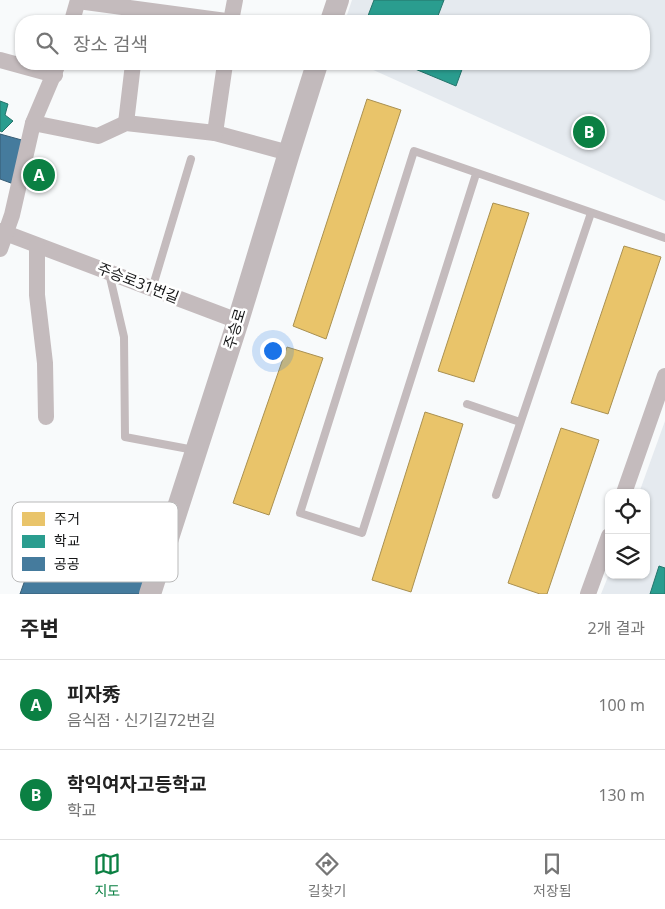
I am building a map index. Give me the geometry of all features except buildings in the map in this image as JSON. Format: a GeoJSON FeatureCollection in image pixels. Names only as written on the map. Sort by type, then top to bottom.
{"type":"FeatureCollection","features":[{"type":"Feature","properties":{"kind":"street"},"geometry":{"type":"LineString","coordinates":[[232,15],[235,0]]}},
{"type":"Feature","properties":{"kind":"street"},"geometry":{"type":"LineString","coordinates":[[333,15],[338,0]]}},
{"type":"Feature","properties":{"kind":"street"},"geometry":{"type":"LineString","coordinates":[[74,15],[78,1],[179,15]]}},
{"type":"Feature","properties":{"kind":"street"},"geometry":{"type":"LineString","coordinates":[[0,60],[15,62]]}},
{"type":"Feature","properties":{"kind":"street"},"geometry":{"type":"LineString","coordinates":[[2,238],[12,215],[33,123],[56,70]]}},
{"type":"Feature","properties":{"kind":"street"},"geometry":{"type":"LineString","coordinates":[[126,123],[132,70]]}},
{"type":"Feature","properties":{"kind":"street"},"geometry":{"type":"LineString","coordinates":[[215,133],[224,70]]}},
{"type":"Feature","properties":{"kind":"street","name":"주승로"},"geometry":{"type":"LineString","coordinates":[[178,508],[315,70]]}},
{"type":"Feature","properties":{"kind":"street"},"geometry":{"type":"LineString","coordinates":[[33,123],[98,136],[126,123],[215,133],[289,153]]}},
{"type":"Feature","properties":{"kind":"street","name":"주승로31번길"},"geometry":{"type":"LineString","coordinates":[[2,238],[37,246],[238,321]]}},
{"type":"Feature","properties":{"kind":"street"},"geometry":{"type":"LineString","coordinates":[[37,246],[37,295],[45,363],[46,417]]}},
{"type":"Feature","properties":{"kind":"street"},"geometry":{"type":"LineString","coordinates":[[625,489],[665,376]]}},
{"type":"Feature","properties":{"kind":"street"},"geometry":{"type":"LineString","coordinates":[[588,594],[605,547]]}},
{"type":"Feature","properties":{"kind":"street","name":"주승로"},"geometry":{"type":"LineString","coordinates":[[150,594],[154,582]]}},
{"type":"Feature","properties":{"kind":"lane"},"geometry":{"type":"LineString","coordinates":[[476,174],[362,532],[300,513],[414,152],[665,238]]}},
{"type":"Feature","properties":{"kind":"lane"},"geometry":{"type":"LineString","coordinates":[[152,289],[191,159]]}},
{"type":"Feature","properties":{"kind":"lane"},"geometry":{"type":"LineString","coordinates":[[496,495],[591,213]]}},
{"type":"Feature","properties":{"kind":"lane"},"geometry":{"type":"LineString","coordinates":[[109,273],[124,337],[125,437],[197,450]]}},
{"type":"Feature","properties":{"kind":"lane"},"geometry":{"type":"LineString","coordinates":[[466,404],[520,422]]}},
{"type":"Feature","properties":{"kind":"shaded area"},"geometry":{"type":"Polygon","coordinates":[[[352,0],[665,0],[665,201],[373,70],[650,70],[650,15],[347,15],[352,0]]]}},
{"type":"Feature","properties":{"kind":"shaded area"},"geometry":{"type":"Polygon","coordinates":[[[665,421],[665,594],[601,594],[607,579],[650,579],[650,489],[640,489],[665,421]]]}},
{"type":"Feature","properties":{"kind":"place","name":"학익여자고등학교"},"geometry":{"type":"Point","coordinates":[589,132]}},
{"type":"Feature","properties":{"kind":"place","name":"피자秀"},"geometry":{"type":"Point","coordinates":[39,175]}}]}
